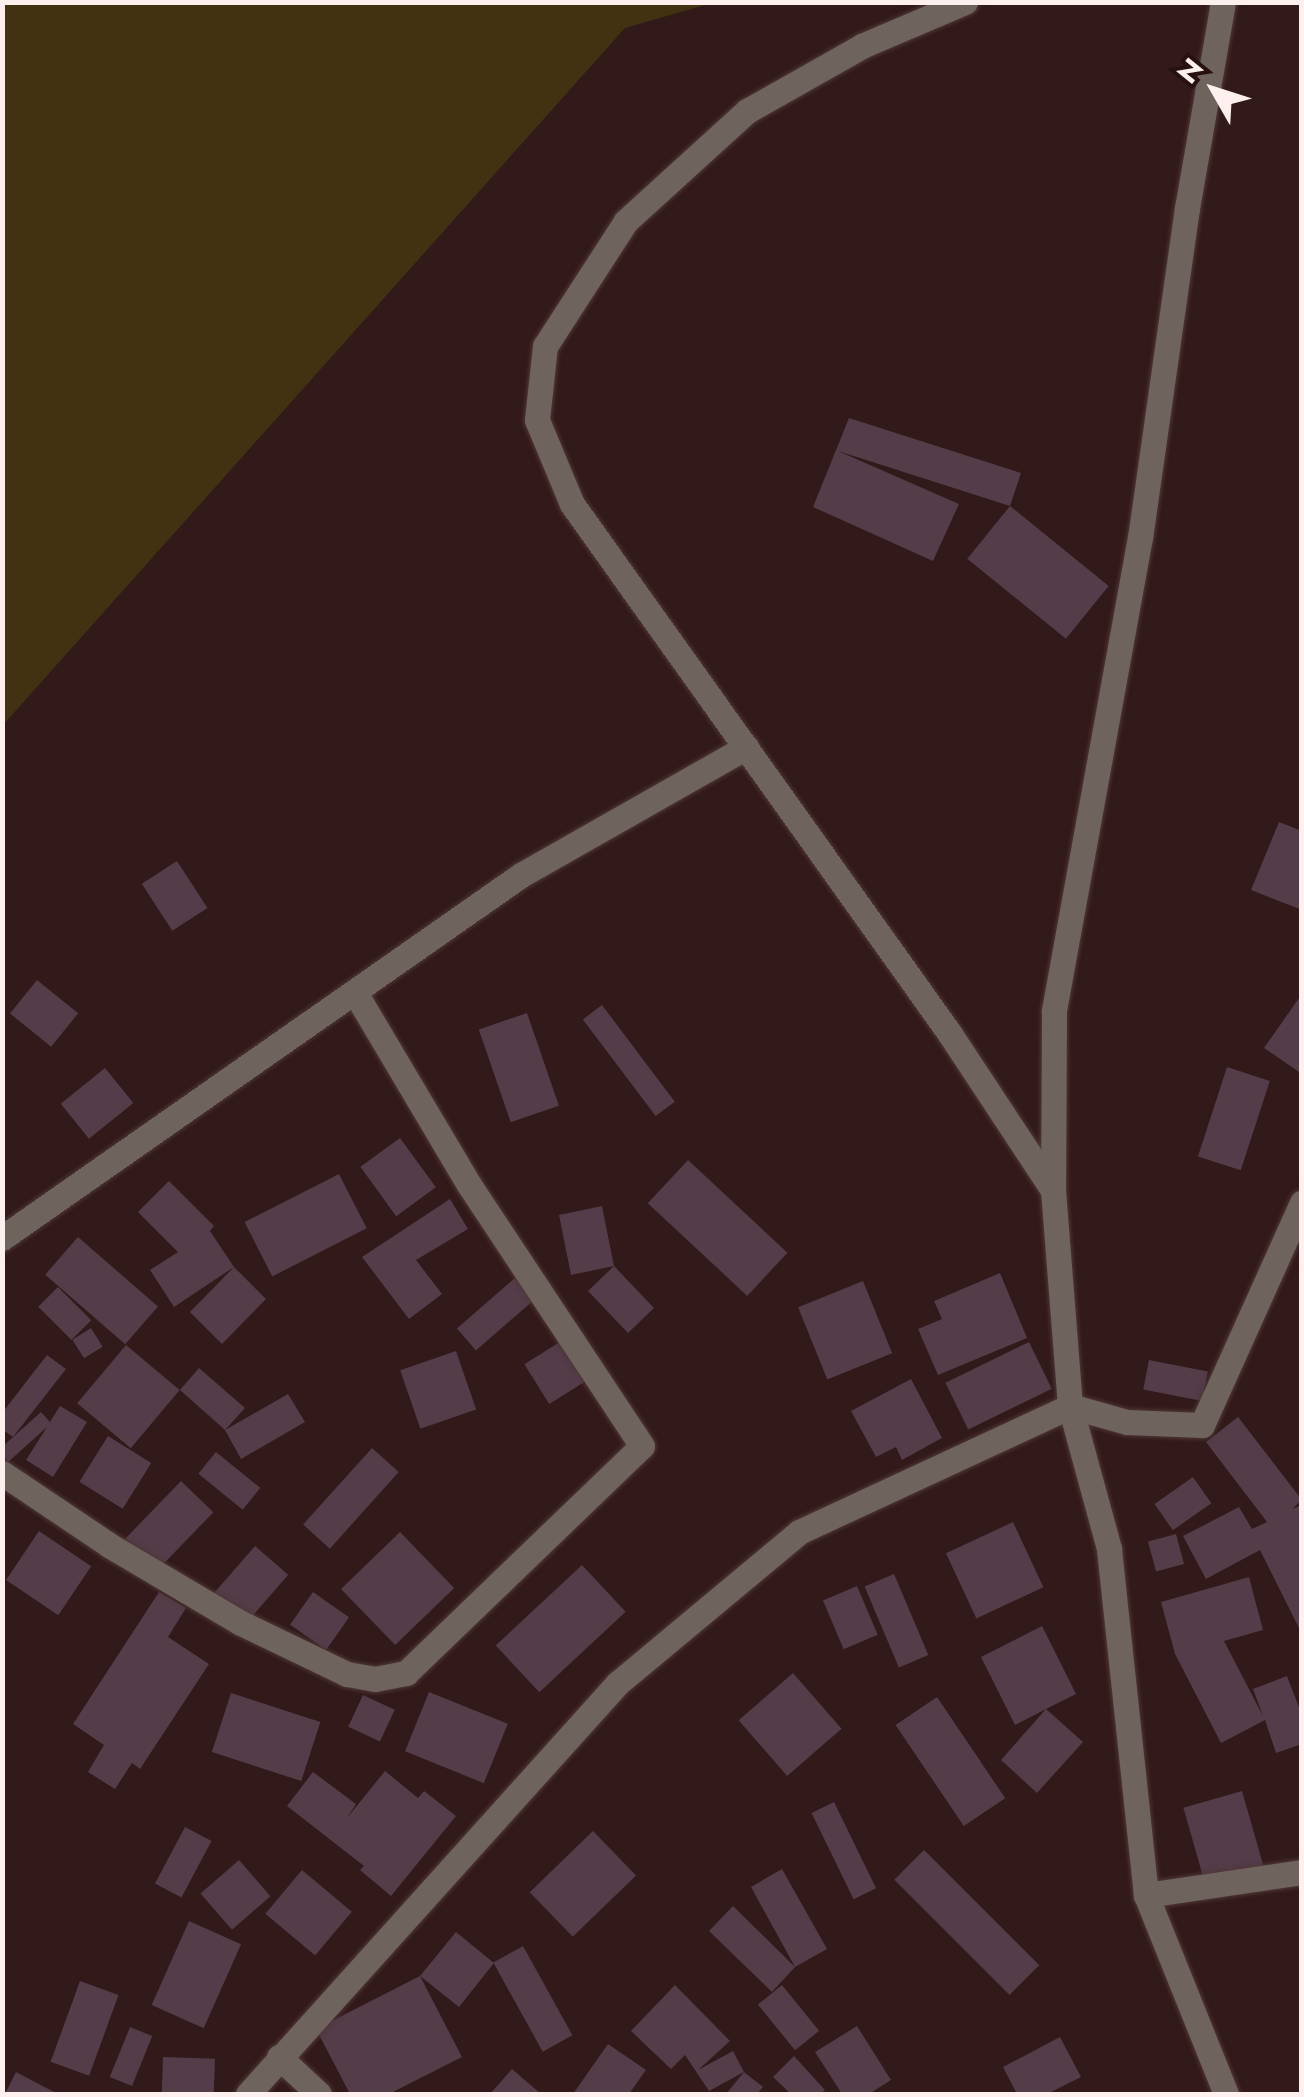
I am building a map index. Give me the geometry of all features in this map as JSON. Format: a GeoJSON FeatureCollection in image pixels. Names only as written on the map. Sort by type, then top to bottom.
{"type":"FeatureCollection","features":[{"type":"Feature","properties":{"kind":"street"},"geometry":{"type":"LineString","coordinates":[[965,2],[862,46],[747,111],[626,220],[546,346],[538,420],[572,504],[950,1034],[1053,1190]]}},
{"type":"Feature","properties":{"kind":"street"},"geometry":{"type":"LineString","coordinates":[[1223,2],[1187,208],[1140,537],[1054,1012],[1053,1190],[1070,1406],[1109,1548],[1146,1895],[1226,2094]]}},
{"type":"Feature","properties":{"kind":"street"},"geometry":{"type":"LineString","coordinates":[[2,1238],[521,875],[746,747]]}},
{"type":"Feature","properties":{"kind":"street"},"geometry":{"type":"LineString","coordinates":[[2,1473],[109,1544],[241,1623],[347,1674],[375,1679],[406,1672],[642,1446],[468,1183],[355,993]]}},
{"type":"Feature","properties":{"kind":"street"},"geometry":{"type":"LineString","coordinates":[[248,2094],[618,1683],[799,1532],[1070,1406],[1127,1422],[1202,1425],[1302,1202]]}},
{"type":"Feature","properties":{"kind":"street"},"geometry":{"type":"LineString","coordinates":[[1146,1895],[1302,1872]]}},
{"type":"Feature","properties":{"kind":"street"},"geometry":{"type":"LineString","coordinates":[[279,2057],[319,2094]]}},
{"type":"Feature","properties":{"kind":"shaded area"},"geometry":{"type":"Polygon","coordinates":[[[3,2],[712,3],[625,28],[3,725],[3,2]]]}},
{"type":"Feature","properties":{"kind":"building"},"geometry":{"type":"Polygon","coordinates":[[[849,418],[1021,473],[1010,506],[838,451],[959,504],[933,561],[813,507],[849,418]]]}},
{"type":"Feature","properties":{"kind":"building"},"geometry":{"type":"Polygon","coordinates":[[[1010,506],[1109,586],[1066,639],[967,559],[1010,506]]]}},
{"type":"Feature","properties":{"kind":"building"},"geometry":{"type":"Polygon","coordinates":[[[1279,822],[1302,831],[1302,910],[1251,890],[1279,822]]]}},
{"type":"Feature","properties":{"kind":"building"},"geometry":{"type":"Polygon","coordinates":[[[177,861],[207,908],[172,931],[142,884],[177,861]]]}},
{"type":"Feature","properties":{"kind":"building"},"geometry":{"type":"Polygon","coordinates":[[[37,980],[78,1013],[51,1047],[10,1013],[37,980]]]}},
{"type":"Feature","properties":{"kind":"building"},"geometry":{"type":"Polygon","coordinates":[[[1302,999],[1302,1074],[1264,1048],[1302,999]]]}},
{"type":"Feature","properties":{"kind":"building"},"geometry":{"type":"Polygon","coordinates":[[[602,1005],[675,1102],[656,1116],[583,1019],[602,1005]]]}},
{"type":"Feature","properties":{"kind":"building"},"geometry":{"type":"Polygon","coordinates":[[[527,1013],[559,1106],[511,1122],[479,1030],[527,1013]]]}},
{"type":"Feature","properties":{"kind":"building"},"geometry":{"type":"Polygon","coordinates":[[[1227,1067],[1270,1081],[1241,1170],[1198,1156],[1227,1067]]]}},
{"type":"Feature","properties":{"kind":"building"},"geometry":{"type":"Polygon","coordinates":[[[105,1068],[133,1103],[89,1139],[61,1104],[105,1068]]]}},
{"type":"Feature","properties":{"kind":"building"},"geometry":{"type":"Polygon","coordinates":[[[400,1138],[436,1187],[396,1216],[360,1167],[400,1138]]]}},
{"type":"Feature","properties":{"kind":"building"},"geometry":{"type":"Polygon","coordinates":[[[688,1160],[787,1253],[747,1296],[648,1203],[688,1160]]]}},
{"type":"Feature","properties":{"kind":"building"},"geometry":{"type":"Polygon","coordinates":[[[339,1174],[367,1228],[272,1276],[245,1222],[339,1174]]]}},
{"type":"Feature","properties":{"kind":"building"},"geometry":{"type":"Polygon","coordinates":[[[169,1181],[214,1226],[210,1231],[234,1267],[174,1307],[150,1270],[178,1252],[138,1212],[169,1181]]]}},
{"type":"Feature","properties":{"kind":"building"},"geometry":{"type":"Polygon","coordinates":[[[450,1199],[468,1229],[416,1260],[442,1294],[409,1319],[362,1257],[450,1199]]]}},
{"type":"Feature","properties":{"kind":"building"},"geometry":{"type":"Polygon","coordinates":[[[602,1206],[614,1266],[571,1275],[559,1215],[602,1206]]]}},
{"type":"Feature","properties":{"kind":"building"},"geometry":{"type":"Polygon","coordinates":[[[78,1237],[158,1307],[125,1344],[45,1275],[78,1237]]]}},
{"type":"Feature","properties":{"kind":"building"},"geometry":{"type":"Polygon","coordinates":[[[614,1266],[654,1308],[628,1333],[588,1291],[614,1266]]]}},
{"type":"Feature","properties":{"kind":"building"},"geometry":{"type":"Polygon","coordinates":[[[234,1267],[266,1299],[222,1344],[190,1312],[234,1267]]]}},
{"type":"Feature","properties":{"kind":"building"},"geometry":{"type":"Polygon","coordinates":[[[1000,1273],[1027,1338],[938,1375],[918,1329],[942,1319],[934,1301],[1000,1273]]]}},
{"type":"Feature","properties":{"kind":"building"},"geometry":{"type":"Polygon","coordinates":[[[515,1278],[534,1300],[476,1350],[457,1329],[515,1278]]]}},
{"type":"Feature","properties":{"kind":"building"},"geometry":{"type":"Polygon","coordinates":[[[863,1281],[892,1353],[827,1380],[798,1307],[863,1281]]]}},
{"type":"Feature","properties":{"kind":"building"},"geometry":{"type":"Polygon","coordinates":[[[58,1287],[91,1320],[71,1340],[38,1307],[58,1287]]]}},
{"type":"Feature","properties":{"kind":"building"},"geometry":{"type":"Polygon","coordinates":[[[91,1328],[103,1347],[84,1358],[72,1340],[91,1328]]]}},
{"type":"Feature","properties":{"kind":"building"},"geometry":{"type":"Polygon","coordinates":[[[571,1335],[596,1375],[549,1404],[524,1364],[571,1335]]]}},
{"type":"Feature","properties":{"kind":"building"},"geometry":{"type":"Polygon","coordinates":[[[1029,1342],[1052,1389],[968,1430],[945,1383],[1029,1342]]]}},
{"type":"Feature","properties":{"kind":"building"},"geometry":{"type":"Polygon","coordinates":[[[126,1345],[180,1390],[131,1448],[77,1403],[126,1345]]]}},
{"type":"Feature","properties":{"kind":"building"},"geometry":{"type":"Polygon","coordinates":[[[456,1351],[476,1410],[420,1429],[400,1370],[456,1351]]]}},
{"type":"Feature","properties":{"kind":"building"},"geometry":{"type":"Polygon","coordinates":[[[47,1355],[66,1369],[13,1437],[2,1429],[2,1413],[47,1355]]]}},
{"type":"Feature","properties":{"kind":"building"},"geometry":{"type":"Polygon","coordinates":[[[1149,1360],[1208,1371],[1202,1401],[1143,1389],[1149,1360]]]}},
{"type":"Feature","properties":{"kind":"building"},"geometry":{"type":"Polygon","coordinates":[[[199,1368],[245,1408],[225,1430],[180,1390],[199,1368]]]}},
{"type":"Feature","properties":{"kind":"building"},"geometry":{"type":"Polygon","coordinates":[[[911,1379],[942,1438],[902,1460],[896,1447],[876,1457],[851,1411],[911,1379]]]}},
{"type":"Feature","properties":{"kind":"building"},"geometry":{"type":"Polygon","coordinates":[[[288,1394],[305,1422],[241,1459],[225,1430],[288,1394]]]}},
{"type":"Feature","properties":{"kind":"building"},"geometry":{"type":"Polygon","coordinates":[[[60,1406],[87,1422],[53,1477],[26,1460],[47,1427],[7,1463],[2,1447],[41,1412],[50,1422],[60,1406]]]}},
{"type":"Feature","properties":{"kind":"building"},"geometry":{"type":"Polygon","coordinates":[[[1238,1417],[1302,1500],[1292,1509],[1302,1505],[1302,1634],[1260,1550],[1206,1579],[1183,1536],[1239,1507],[1252,1529],[1267,1522],[1206,1442],[1238,1417]]]}},
{"type":"Feature","properties":{"kind":"building"},"geometry":{"type":"Polygon","coordinates":[[[108,1436],[151,1463],[123,1509],[79,1482],[108,1436]]]}},
{"type":"Feature","properties":{"kind":"building"},"geometry":{"type":"Polygon","coordinates":[[[372,1448],[399,1472],[330,1549],[303,1525],[372,1448]]]}},
{"type":"Feature","properties":{"kind":"building"},"geometry":{"type":"Polygon","coordinates":[[[216,1452],[260,1488],[243,1510],[198,1474],[216,1452]]]}},
{"type":"Feature","properties":{"kind":"building"},"geometry":{"type":"Polygon","coordinates":[[[1193,1477],[1211,1503],[1173,1530],[1154,1504],[1193,1477]]]}},
{"type":"Feature","properties":{"kind":"building"},"geometry":{"type":"Polygon","coordinates":[[[181,1481],[213,1512],[157,1571],[125,1539],[181,1481]]]}},
{"type":"Feature","properties":{"kind":"building"},"geometry":{"type":"Polygon","coordinates":[[[1013,1522],[1043,1587],[976,1619],[946,1553],[1013,1522]]]}},
{"type":"Feature","properties":{"kind":"building"},"geometry":{"type":"Polygon","coordinates":[[[39,1531],[91,1566],[58,1615],[6,1580],[39,1531]]]}},
{"type":"Feature","properties":{"kind":"building"},"geometry":{"type":"Polygon","coordinates":[[[400,1532],[454,1588],[395,1645],[341,1589],[400,1532]]]}},
{"type":"Feature","properties":{"kind":"building"},"geometry":{"type":"Polygon","coordinates":[[[1176,1534],[1184,1564],[1156,1571],[1148,1542],[1176,1534]]]}},
{"type":"Feature","properties":{"kind":"building"},"geometry":{"type":"Polygon","coordinates":[[[255,1546],[288,1575],[248,1622],[214,1593],[255,1546]]]}},
{"type":"Feature","properties":{"kind":"building"},"geometry":{"type":"Polygon","coordinates":[[[582,1565],[626,1612],[539,1692],[496,1645],[582,1565]]]}},
{"type":"Feature","properties":{"kind":"building"},"geometry":{"type":"Polygon","coordinates":[[[894,1574],[928,1655],[899,1668],[865,1587],[894,1574]]]}},
{"type":"Feature","properties":{"kind":"building"},"geometry":{"type":"Polygon","coordinates":[[[1249,1577],[1263,1630],[1224,1641],[1263,1716],[1253,1689],[1287,1676],[1302,1715],[1302,1744],[1276,1753],[1265,1720],[1221,1743],[1175,1654],[1161,1602],[1249,1577]]]}},
{"type":"Feature","properties":{"kind":"building"},"geometry":{"type":"Polygon","coordinates":[[[857,1586],[878,1635],[844,1649],[823,1600],[857,1586]]]}},
{"type":"Feature","properties":{"kind":"building"},"geometry":{"type":"Polygon","coordinates":[[[159,1592],[186,1608],[168,1637],[209,1664],[140,1769],[132,1763],[115,1789],[88,1772],[104,1745],[73,1724],[159,1592]]]}},
{"type":"Feature","properties":{"kind":"building"},"geometry":{"type":"Polygon","coordinates":[[[313,1592],[349,1617],[326,1650],[290,1625],[313,1592]]]}},
{"type":"Feature","properties":{"kind":"building"},"geometry":{"type":"Polygon","coordinates":[[[1042,1626],[1076,1694],[1015,1725],[981,1657],[1042,1626]]]}},
{"type":"Feature","properties":{"kind":"building"},"geometry":{"type":"Polygon","coordinates":[[[793,1673],[842,1729],[787,1776],[739,1720],[793,1673]]]}},
{"type":"Feature","properties":{"kind":"building"},"geometry":{"type":"Polygon","coordinates":[[[429,1692],[508,1724],[484,1783],[405,1751],[429,1692]]]}},
{"type":"Feature","properties":{"kind":"building"},"geometry":{"type":"Polygon","coordinates":[[[231,1693],[320,1722],[301,1781],[212,1752],[231,1693]]]}},
{"type":"Feature","properties":{"kind":"building"},"geometry":{"type":"Polygon","coordinates":[[[363,1695],[395,1710],[380,1742],[348,1727],[363,1695]]]}},
{"type":"Feature","properties":{"kind":"building"},"geometry":{"type":"Polygon","coordinates":[[[937,1697],[1005,1798],[964,1826],[896,1725],[937,1697]]]}},
{"type":"Feature","properties":{"kind":"building"},"geometry":{"type":"Polygon","coordinates":[[[1046,1709],[1083,1742],[1037,1793],[1001,1760],[1046,1709]]]}},
{"type":"Feature","properties":{"kind":"building"},"geometry":{"type":"Polygon","coordinates":[[[385,1771],[418,1798],[424,1791],[456,1816],[391,1896],[360,1870],[364,1866],[287,1806],[313,1772],[356,1804],[347,1818],[385,1771]]]}},
{"type":"Feature","properties":{"kind":"building"},"geometry":{"type":"Polygon","coordinates":[[[1242,1791],[1268,1882],[1210,1899],[1183,1808],[1242,1791]]]}},
{"type":"Feature","properties":{"kind":"building"},"geometry":{"type":"Polygon","coordinates":[[[834,1802],[876,1888],[854,1899],[812,1813],[834,1802]]]}},
{"type":"Feature","properties":{"kind":"building"},"geometry":{"type":"Polygon","coordinates":[[[185,1827],[211,1841],[181,1898],[155,1884],[185,1827]]]}},
{"type":"Feature","properties":{"kind":"building"},"geometry":{"type":"Polygon","coordinates":[[[593,1831],[636,1876],[573,1937],[530,1892],[593,1831]]]}},
{"type":"Feature","properties":{"kind":"building"},"geometry":{"type":"Polygon","coordinates":[[[924,1850],[1039,1965],[1010,1995],[894,1880],[924,1850]]]}},
{"type":"Feature","properties":{"kind":"building"},"geometry":{"type":"Polygon","coordinates":[[[239,1860],[270,1896],[232,1930],[201,1893],[239,1860]]]}},
{"type":"Feature","properties":{"kind":"building"},"geometry":{"type":"Polygon","coordinates":[[[782,1869],[827,1949],[795,1967],[751,1887],[782,1869]]]}},
{"type":"Feature","properties":{"kind":"building"},"geometry":{"type":"Polygon","coordinates":[[[302,1870],[352,1912],[315,1955],[265,1914],[302,1870]]]}},
{"type":"Feature","properties":{"kind":"building"},"geometry":{"type":"Polygon","coordinates":[[[733,1906],[795,1967],[772,1992],[709,1931],[733,1906]]]}},
{"type":"Feature","properties":{"kind":"building"},"geometry":{"type":"Polygon","coordinates":[[[189,1921],[241,1944],[204,2028],[152,2005],[189,1921]]]}},
{"type":"Feature","properties":{"kind":"building"},"geometry":{"type":"Polygon","coordinates":[[[456,1932],[494,1963],[459,2007],[420,1976],[456,1932]]]}},
{"type":"Feature","properties":{"kind":"building"},"geometry":{"type":"Polygon","coordinates":[[[523,1946],[572,2035],[543,2052],[493,1962],[523,1946]]]}},
{"type":"Feature","properties":{"kind":"building"},"geometry":{"type":"Polygon","coordinates":[[[420,1976],[462,2057],[389,2094],[350,2094],[316,2029],[420,1976]]]}},
{"type":"Feature","properties":{"kind":"building"},"geometry":{"type":"Polygon","coordinates":[[[80,1981],[119,1995],[89,2076],[51,2062],[80,1981]]]}},
{"type":"Feature","properties":{"kind":"building"},"geometry":{"type":"Polygon","coordinates":[[[675,1985],[730,2041],[698,2070],[733,2051],[744,2072],[709,2091],[685,2055],[671,2069],[631,2031],[675,1985]]]}},
{"type":"Feature","properties":{"kind":"building"},"geometry":{"type":"Polygon","coordinates":[[[782,1985],[819,2031],[795,2050],[758,2005],[782,1985]]]}},
{"type":"Feature","properties":{"kind":"building"},"geometry":{"type":"Polygon","coordinates":[[[857,2026],[891,2080],[869,2094],[842,2094],[815,2052],[857,2026]]]}},
{"type":"Feature","properties":{"kind":"building"},"geometry":{"type":"Polygon","coordinates":[[[130,2027],[152,2036],[132,2086],[110,2077],[130,2027]]]}},
{"type":"Feature","properties":{"kind":"building"},"geometry":{"type":"Polygon","coordinates":[[[1060,2037],[1081,2077],[1047,2094],[1017,2094],[1003,2067],[1060,2037]]]}},
{"type":"Feature","properties":{"kind":"building"},"geometry":{"type":"Polygon","coordinates":[[[608,2044],[646,2070],[629,2094],[573,2094],[608,2044]]]}},
{"type":"Feature","properties":{"kind":"building"},"geometry":{"type":"Polygon","coordinates":[[[794,2056],[825,2090],[820,2094],[791,2094],[773,2077],[794,2056]]]}},
{"type":"Feature","properties":{"kind":"building"},"geometry":{"type":"Polygon","coordinates":[[[163,2057],[215,2059],[214,2094],[162,2094],[163,2057]]]}},
{"type":"Feature","properties":{"kind":"building"},"geometry":{"type":"Polygon","coordinates":[[[512,2069],[541,2094],[490,2094],[512,2069]]]}},
{"type":"Feature","properties":{"kind":"building"},"geometry":{"type":"Polygon","coordinates":[[[16,2072],[58,2094],[5,2094],[16,2072]]]}},
{"type":"Feature","properties":{"kind":"building"},"geometry":{"type":"Polygon","coordinates":[[[744,2072],[763,2087],[757,2094],[726,2094],[744,2072]]]}}]}
